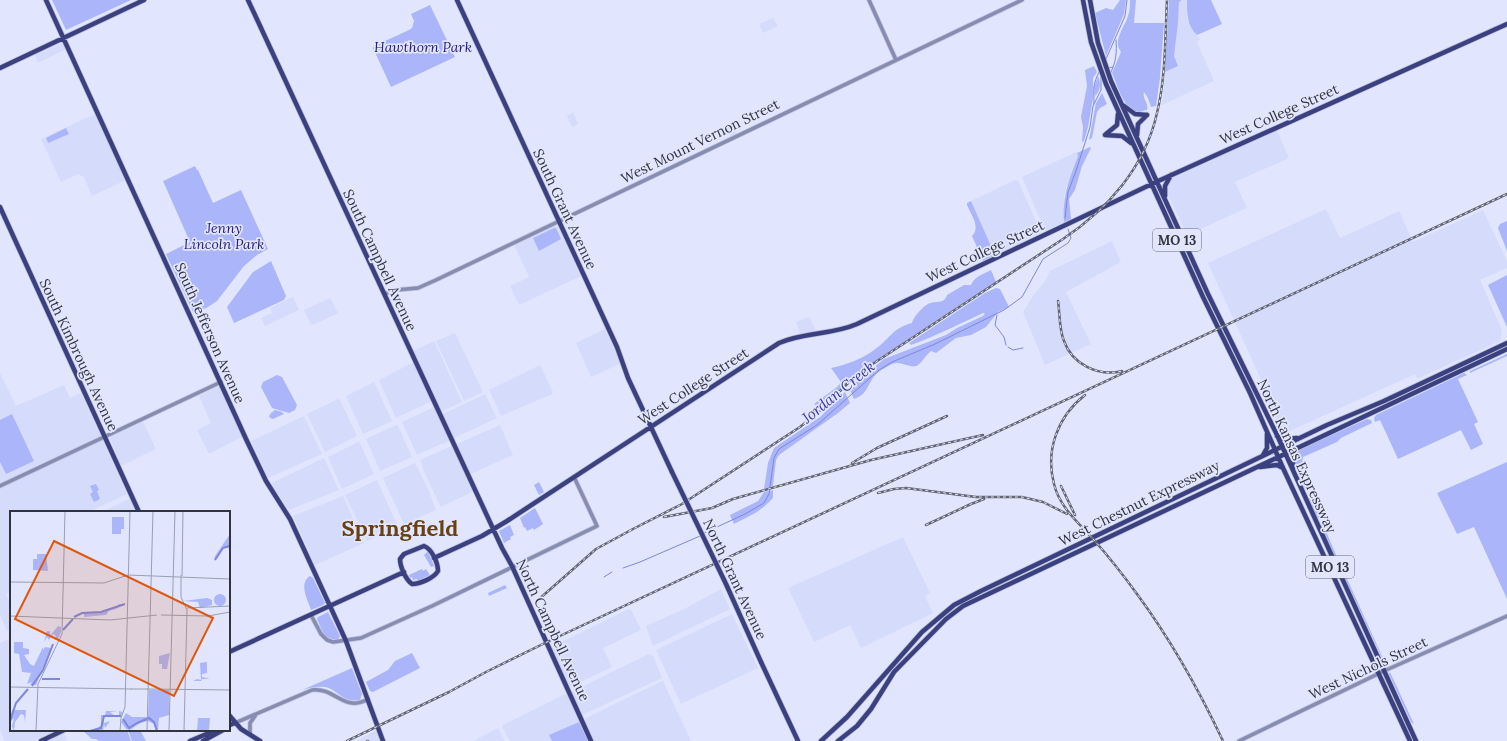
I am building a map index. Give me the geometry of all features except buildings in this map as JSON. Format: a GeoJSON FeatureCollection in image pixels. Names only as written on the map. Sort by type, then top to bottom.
{"type":"FeatureCollection","features":[{"type":"Feature","properties":{"kind":"main road","name":"South Jefferson Avenue"},"geometry":{"type":"LineString","coordinates":[[46,0],[266,481],[290,519],[346,641],[383,741]]}},
{"type":"Feature","properties":{"kind":"main road"},"geometry":{"type":"LineString","coordinates":[[0,68],[144,0]]}},
{"type":"Feature","properties":{"kind":"main road","name":"South Campbell Avenue"},"geometry":{"type":"LineString","coordinates":[[248,0],[494,529]]}},
{"type":"Feature","properties":{"kind":"main road","name":"South Grant Avenue"},"geometry":{"type":"LineString","coordinates":[[457,0],[618,350],[628,378],[651,427]]}},
{"type":"Feature","properties":{"kind":"main road","name":"MO 13"},"geometry":{"type":"LineString","coordinates":[[1084,0],[1088,31],[1095,56],[1111,96],[1151,184]]}},
{"type":"Feature","properties":{"kind":"main road","name":"MO 13"},"geometry":{"type":"LineString","coordinates":[[1091,2],[1099,47],[1120,101],[1156,182]]}},
{"type":"Feature","properties":{"kind":"main road","name":"West College Street"},"geometry":{"type":"LineString","coordinates":[[434,558],[494,529],[779,343],[798,337],[836,332],[857,324],[1151,184],[1507,24]]}},
{"type":"Feature","properties":{"kind":"main road"},"geometry":{"type":"LineString","coordinates":[[1120,101],[1124,107],[1132,113],[1147,115],[1137,127],[1136,132],[1138,141]]}},
{"type":"Feature","properties":{"kind":"main road"},"geometry":{"type":"LineString","coordinates":[[1118,111],[1117,124],[1105,135],[1122,136],[1127,139],[1134,148]]}},
{"type":"Feature","properties":{"kind":"main road"},"geometry":{"type":"LineString","coordinates":[[1165,200],[1165,186],[1171,175]]}},
{"type":"Feature","properties":{"kind":"main road","name":"North Kansas Expressway"},"geometry":{"type":"LineString","coordinates":[[1156,182],[1208,294],[1277,435],[1284,454],[1416,741]]}},
{"type":"Feature","properties":{"kind":"main road","name":"North Kansas Expressway"},"geometry":{"type":"LineString","coordinates":[[1151,184],[1410,741]]}},
{"type":"Feature","properties":{"kind":"main road","name":"South Kimbrough Avenue"},"geometry":{"type":"LineString","coordinates":[[0,207],[139,511]]}},
{"type":"Feature","properties":{"kind":"main road","name":"West Chestnut Expressway"},"geometry":{"type":"LineString","coordinates":[[820,741],[847,717],[922,632],[954,605],[980,590],[1259,457],[1507,343]]}},
{"type":"Feature","properties":{"kind":"main road","name":"West Chestnut Expressway"},"geometry":{"type":"LineString","coordinates":[[838,741],[857,726],[871,709],[894,672],[946,619],[964,606],[1507,350]]}},
{"type":"Feature","properties":{"kind":"main road","name":"North Grant Avenue"},"geometry":{"type":"LineString","coordinates":[[651,427],[726,584],[797,740]]}},
{"type":"Feature","properties":{"kind":"main road"},"geometry":{"type":"LineString","coordinates":[[1259,457],[1266,452],[1267,448],[1265,427]]}},
{"type":"Feature","properties":{"kind":"main road"},"geometry":{"type":"LineString","coordinates":[[1277,435],[1279,438],[1284,439],[1301,438]]}},
{"type":"Feature","properties":{"kind":"main road"},"geometry":{"type":"LineString","coordinates":[[1294,475],[1293,457],[1298,448]]}},
{"type":"Feature","properties":{"kind":"main road"},"geometry":{"type":"LineString","coordinates":[[1254,468],[1273,465],[1283,468]]}},
{"type":"Feature","properties":{"kind":"main road","name":"North Campbell Avenue"},"geometry":{"type":"LineString","coordinates":[[494,529],[591,741]]}},
{"type":"Feature","properties":{"kind":"main road"},"geometry":{"type":"LineString","coordinates":[[424,546],[428,547],[434,558],[438,568],[437,573],[434,576],[417,584],[409,582],[400,562],[401,557],[424,546]]}},
{"type":"Feature","properties":{"kind":"main road"},"geometry":{"type":"LineString","coordinates":[[230,652],[404,572]]}},
{"type":"Feature","properties":{"kind":"main road"},"geometry":{"type":"LineString","coordinates":[[230,716],[235,723],[250,736],[260,741]]}},
{"type":"Feature","properties":{"kind":"main road"},"geometry":{"type":"LineString","coordinates":[[230,726],[235,723]]}},
{"type":"Feature","properties":{"kind":"main road"},"geometry":{"type":"LineString","coordinates":[[41,741],[62,731]]}},
{"type":"Feature","properties":{"kind":"main road"},"geometry":{"type":"LineString","coordinates":[[190,741],[214,731]]}},
{"type":"Feature","properties":{"kind":"main road"},"geometry":{"type":"LineString","coordinates":[[203,741],[222,731]]}},
{"type":"Feature","properties":{"kind":"main road"},"geometry":{"type":"LineString","coordinates":[[797,740],[801,741]]}},
{"type":"Feature","properties":{"kind":"street"},"geometry":{"type":"LineString","coordinates":[[869,0],[896,60]]}},
{"type":"Feature","properties":{"kind":"street","name":"West Mount Vernon Street"},"geometry":{"type":"LineString","coordinates":[[384,294],[396,290],[414,289],[422,286],[1022,0]]}},
{"type":"Feature","properties":{"kind":"street"},"geometry":{"type":"LineString","coordinates":[[0,486],[221,382]]}},
{"type":"Feature","properties":{"kind":"street"},"geometry":{"type":"LineString","coordinates":[[311,615],[325,639],[333,642],[361,638],[597,526],[574,477]]}},
{"type":"Feature","properties":{"kind":"street","name":"West Nichols Street"},"geometry":{"type":"LineString","coordinates":[[1239,741],[1379,674],[1507,616]]}},
{"type":"Feature","properties":{"kind":"street"},"geometry":{"type":"LineString","coordinates":[[235,723],[315,689],[327,691],[342,700],[351,703],[359,703],[368,698]]}},
{"type":"Feature","properties":{"kind":"street"},"geometry":{"type":"LineString","coordinates":[[250,736],[250,723],[257,714]]}},
{"type":"Feature","properties":{"kind":"shaded area"},"geometry":{"type":"Polygon","coordinates":[[[1187,0],[1187,18],[1200,40],[1197,42],[1214,81],[1162,105],[1165,72],[1178,66],[1174,56],[1179,1],[1187,0]]]}},
{"type":"Feature","properties":{"kind":"shaded area"},"geometry":{"type":"Polygon","coordinates":[[[773,18],[778,26],[763,33],[759,24],[773,18]]]}},
{"type":"Feature","properties":{"kind":"shaded area"},"geometry":{"type":"Polygon","coordinates":[[[63,43],[66,49],[38,63],[35,55],[63,43]]]}},
{"type":"Feature","properties":{"kind":"shaded area"},"geometry":{"type":"Polygon","coordinates":[[[573,112],[578,124],[572,127],[567,116],[573,112]]]}},
{"type":"Feature","properties":{"kind":"shaded area"},"geometry":{"type":"Polygon","coordinates":[[[95,114],[126,180],[92,196],[84,177],[78,174],[61,182],[41,139],[95,114]]]}},
{"type":"Feature","properties":{"kind":"shaded area"},"geometry":{"type":"Polygon","coordinates":[[[733,125],[737,134],[731,136],[726,129],[733,125]]]}},
{"type":"Feature","properties":{"kind":"shaded area"},"geometry":{"type":"Polygon","coordinates":[[[1277,130],[1289,158],[1235,182],[1247,208],[1187,235],[1166,191],[1167,185],[1171,179],[1277,130]]]}},
{"type":"Feature","properties":{"kind":"shaded area"},"geometry":{"type":"Polygon","coordinates":[[[1076,152],[1078,156],[1064,196],[1064,222],[1045,231],[1022,177],[1076,152]]]}},
{"type":"Feature","properties":{"kind":"shaded area"},"geometry":{"type":"Polygon","coordinates":[[[1015,180],[1018,181],[1041,232],[995,255],[971,201],[1015,180]]]}},
{"type":"Feature","properties":{"kind":"shaded area"},"geometry":{"type":"Polygon","coordinates":[[[1326,209],[1340,238],[1399,211],[1413,242],[1483,210],[1507,261],[1507,268],[1480,280],[1502,330],[1500,341],[1417,379],[1415,374],[1283,434],[1261,385],[1263,384],[1208,263],[1326,209]]]}},
{"type":"Feature","properties":{"kind":"shaded area"},"geometry":{"type":"Polygon","coordinates":[[[555,225],[558,227],[581,276],[519,305],[510,286],[529,277],[514,245],[555,225]]]}},
{"type":"Feature","properties":{"kind":"shaded area"},"geometry":{"type":"Polygon","coordinates":[[[1112,241],[1121,262],[1066,292],[1091,344],[1045,365],[1023,312],[1045,281],[1050,271],[1112,241]]]}},
{"type":"Feature","properties":{"kind":"shaded area"},"geometry":{"type":"Polygon","coordinates":[[[293,297],[299,310],[265,326],[261,318],[272,313],[270,308],[293,297]]]}},
{"type":"Feature","properties":{"kind":"shaded area"},"geometry":{"type":"Polygon","coordinates":[[[330,298],[338,313],[313,325],[311,324],[304,310],[330,298]]]}},
{"type":"Feature","properties":{"kind":"shaded area"},"geometry":{"type":"Polygon","coordinates":[[[809,317],[815,329],[814,332],[800,333],[796,322],[809,317]]]}},
{"type":"Feature","properties":{"kind":"shaded area"},"geometry":{"type":"Polygon","coordinates":[[[605,329],[617,354],[619,363],[591,377],[576,343],[605,329]]]}},
{"type":"Feature","properties":{"kind":"shaded area"},"geometry":{"type":"Polygon","coordinates":[[[455,333],[483,392],[464,401],[436,341],[455,333]]]}},
{"type":"Feature","properties":{"kind":"shaded area"},"geometry":{"type":"Polygon","coordinates":[[[434,341],[462,402],[442,411],[413,351],[434,341]]]}},
{"type":"Feature","properties":{"kind":"shaded area"},"geometry":{"type":"Polygon","coordinates":[[[412,363],[416,365],[432,401],[396,418],[379,380],[412,363]]]}},
{"type":"Feature","properties":{"kind":"shaded area"},"geometry":{"type":"Polygon","coordinates":[[[540,365],[553,392],[552,394],[501,416],[489,390],[540,365]]]}},
{"type":"Feature","properties":{"kind":"shaded area"},"geometry":{"type":"Polygon","coordinates":[[[0,373],[16,406],[64,385],[70,398],[81,393],[127,494],[91,511],[10,511],[10,592],[6,594],[10,604],[10,630],[7,631],[0,615],[0,373]]]}},
{"type":"Feature","properties":{"kind":"shaded area"},"geometry":{"type":"Polygon","coordinates":[[[374,382],[392,421],[363,434],[346,396],[374,382]]]}},
{"type":"Feature","properties":{"kind":"shaded area"},"geometry":{"type":"Polygon","coordinates":[[[219,386],[242,437],[209,454],[197,430],[211,423],[199,396],[219,386]]]}},
{"type":"Feature","properties":{"kind":"shaded area"},"geometry":{"type":"Polygon","coordinates":[[[485,394],[497,418],[454,438],[443,414],[485,394]]]}},
{"type":"Feature","properties":{"kind":"shaded area"},"geometry":{"type":"Polygon","coordinates":[[[338,399],[340,400],[357,436],[325,452],[307,414],[338,399]]]}},
{"type":"Feature","properties":{"kind":"shaded area"},"geometry":{"type":"Polygon","coordinates":[[[434,407],[450,440],[445,444],[441,444],[417,455],[402,422],[434,407]]]}},
{"type":"Feature","properties":{"kind":"shaded area"},"geometry":{"type":"Polygon","coordinates":[[[304,416],[322,454],[268,478],[251,441],[304,416]]]}},
{"type":"Feature","properties":{"kind":"shaded area"},"geometry":{"type":"Polygon","coordinates":[[[143,422],[156,449],[121,466],[110,438],[143,422]]]}},
{"type":"Feature","properties":{"kind":"shaded area"},"geometry":{"type":"Polygon","coordinates":[[[396,425],[398,426],[412,457],[380,471],[366,439],[396,425]]]}},
{"type":"Feature","properties":{"kind":"shaded area"},"geometry":{"type":"Polygon","coordinates":[[[500,425],[513,455],[471,474],[457,444],[500,425]]]}},
{"type":"Feature","properties":{"kind":"shaded area"},"geometry":{"type":"Polygon","coordinates":[[[358,442],[360,443],[374,474],[342,489],[328,457],[358,442]]]}},
{"type":"Feature","properties":{"kind":"shaded area"},"geometry":{"type":"Polygon","coordinates":[[[452,446],[474,491],[441,507],[420,460],[452,446]]]}},
{"type":"Feature","properties":{"kind":"shaded area"},"geometry":{"type":"Polygon","coordinates":[[[324,458],[339,490],[289,510],[272,483],[324,458]]]}},
{"type":"Feature","properties":{"kind":"shaded area"},"geometry":{"type":"Polygon","coordinates":[[[415,463],[429,491],[436,510],[404,524],[383,478],[415,463]]]}},
{"type":"Feature","properties":{"kind":"shaded area"},"geometry":{"type":"Polygon","coordinates":[[[377,480],[398,527],[367,541],[345,495],[377,480]]]}},
{"type":"Feature","properties":{"kind":"shaded area"},"geometry":{"type":"Polygon","coordinates":[[[343,496],[364,543],[315,565],[293,516],[343,496]]]}},
{"type":"Feature","properties":{"kind":"shaded area"},"geometry":{"type":"Polygon","coordinates":[[[128,499],[136,511],[104,511],[128,499]]]}},
{"type":"Feature","properties":{"kind":"shaded area"},"geometry":{"type":"Polygon","coordinates":[[[903,537],[930,593],[925,596],[933,613],[861,648],[850,625],[814,642],[788,588],[903,537]]]}},
{"type":"Feature","properties":{"kind":"shaded area"},"geometry":{"type":"Polygon","coordinates":[[[721,589],[730,609],[653,646],[646,626],[686,608],[721,589]]]}},
{"type":"Feature","properties":{"kind":"shaded area"},"geometry":{"type":"Polygon","coordinates":[[[629,609],[632,611],[641,630],[603,648],[612,667],[570,687],[552,648],[553,646],[629,609]]]}},
{"type":"Feature","properties":{"kind":"shaded area"},"geometry":{"type":"Polygon","coordinates":[[[732,614],[758,668],[681,704],[656,650],[732,614]]]}},
{"type":"Feature","properties":{"kind":"shaded area"},"geometry":{"type":"Polygon","coordinates":[[[10,638],[10,731],[55,731],[34,741],[5,741],[0,730],[0,643],[10,638]]]}},
{"type":"Feature","properties":{"kind":"shaded area"},"geometry":{"type":"Polygon","coordinates":[[[649,654],[653,656],[662,678],[582,715],[572,693],[573,691],[649,654]]]}},
{"type":"Feature","properties":{"kind":"shaded area"},"geometry":{"type":"Polygon","coordinates":[[[663,681],[691,741],[593,741],[585,721],[586,718],[663,681]]]}},
{"type":"Feature","properties":{"kind":"shaded area"},"geometry":{"type":"Polygon","coordinates":[[[565,694],[568,696],[579,722],[550,735],[552,741],[510,741],[502,727],[503,725],[565,694]]]}},
{"type":"Feature","properties":{"kind":"shaded area"},"geometry":{"type":"Polygon","coordinates":[[[498,728],[505,741],[473,741],[496,729],[498,728]]]}},
{"type":"Feature","properties":{"kind":"shaded area"},"geometry":{"type":"Polygon","coordinates":[[[377,730],[381,741],[356,741],[377,730]]]}},
{"type":"Feature","properties":{"kind":"shaded area"},"geometry":{"type":"Polygon","coordinates":[[[64,733],[67,741],[47,741],[64,733]]]}},
{"type":"Feature","properties":{"kind":"green space"},"geometry":{"type":"Polygon","coordinates":[[[52,0],[131,0],[66,30],[52,0]]]}},
{"type":"Feature","properties":{"kind":"green space"},"geometry":{"type":"Polygon","coordinates":[[[1120,0],[1126,0],[1124,14],[1106,56],[1095,13],[1106,8],[1113,10],[1120,0]]]}},
{"type":"Feature","properties":{"kind":"green space"},"geometry":{"type":"Polygon","coordinates":[[[1130,0],[1136,0],[1134,23],[1164,23],[1160,78],[1156,106],[1151,107],[1144,92],[1147,110],[1139,112],[1133,110],[1125,102],[1112,73],[1121,52],[1118,39],[1129,14],[1130,0]]]}},
{"type":"Feature","properties":{"kind":"green space"},"geometry":{"type":"Polygon","coordinates":[[[1169,0],[1182,0],[1179,2],[1174,56],[1178,66],[1165,72],[1169,0]]]}},
{"type":"Feature","properties":{"kind":"green space"},"geometry":{"type":"Polygon","coordinates":[[[1187,0],[1211,0],[1222,24],[1197,35],[1189,23],[1187,0]]]}},
{"type":"Feature","properties":{"kind":"green space","name":"Hawthorn Park"},"geometry":{"type":"Polygon","coordinates":[[[430,5],[455,57],[391,87],[373,48],[374,46],[412,28],[414,21],[411,14],[430,5]]]}},
{"type":"Feature","properties":{"kind":"green space"},"geometry":{"type":"Polygon","coordinates":[[[1094,66],[1097,72],[1093,78],[1093,98],[1088,127],[1084,141],[1082,142],[1083,127],[1081,117],[1087,86],[1085,70],[1094,66]]]}},
{"type":"Feature","properties":{"kind":"green space"},"geometry":{"type":"Polygon","coordinates":[[[1098,76],[1100,86],[1095,96],[1094,87],[1098,76]]]}},
{"type":"Feature","properties":{"kind":"green space"},"geometry":{"type":"Polygon","coordinates":[[[1102,93],[1107,104],[1100,108],[1097,112],[1092,138],[1089,140],[1096,103],[1102,93]]]}},
{"type":"Feature","properties":{"kind":"green space"},"geometry":{"type":"Polygon","coordinates":[[[66,128],[69,134],[48,143],[46,138],[66,128]]]}},
{"type":"Feature","properties":{"kind":"green space"},"geometry":{"type":"Polygon","coordinates":[[[1090,147],[1091,148],[1082,166],[1075,190],[1069,199],[1071,219],[1064,222],[1065,196],[1078,156],[1077,153],[1090,147]]]}},
{"type":"Feature","properties":{"kind":"green space","name":"Jenny Lincoln Park"},"geometry":{"type":"Polygon","coordinates":[[[195,166],[213,203],[241,190],[268,249],[257,255],[244,266],[217,301],[194,314],[166,254],[190,242],[163,181],[195,166]]]}},
{"type":"Feature","properties":{"kind":"green space"},"geometry":{"type":"Polygon","coordinates":[[[971,201],[995,255],[983,261],[972,236],[976,229],[973,217],[967,205],[967,203],[971,201]]]}},
{"type":"Feature","properties":{"kind":"green space"},"geometry":{"type":"Polygon","coordinates":[[[1507,221],[1507,251],[1498,228],[1500,224],[1507,221]]]}},
{"type":"Feature","properties":{"kind":"green space"},"geometry":{"type":"Polygon","coordinates":[[[556,228],[561,239],[539,251],[533,238],[556,228]]]}},
{"type":"Feature","properties":{"kind":"green space"},"geometry":{"type":"Polygon","coordinates":[[[271,261],[286,296],[284,300],[234,323],[227,307],[253,272],[271,261]]]}},
{"type":"Feature","properties":{"kind":"green space"},"geometry":{"type":"Polygon","coordinates":[[[991,270],[996,282],[859,372],[820,408],[814,404],[837,387],[841,382],[831,368],[854,361],[869,353],[895,331],[912,323],[926,305],[944,300],[947,295],[964,285],[971,285],[972,282],[982,274],[991,270]]]}},
{"type":"Feature","properties":{"kind":"green space"},"geometry":{"type":"Polygon","coordinates":[[[1507,275],[1507,327],[1488,285],[1507,275]]]}},
{"type":"Feature","properties":{"kind":"green space"},"geometry":{"type":"Polygon","coordinates":[[[996,288],[1000,289],[1009,307],[998,312],[986,327],[971,335],[956,338],[936,353],[931,351],[916,366],[897,363],[888,366],[872,379],[863,394],[854,399],[849,388],[884,359],[946,335],[957,328],[983,316],[985,313],[911,345],[909,343],[985,293],[996,288]]]}},
{"type":"Feature","properties":{"kind":"green space"},"geometry":{"type":"Polygon","coordinates":[[[1507,354],[1507,356],[1470,373],[1470,371],[1507,354]]]}},
{"type":"Feature","properties":{"kind":"green space"},"geometry":{"type":"Polygon","coordinates":[[[1464,373],[1467,375],[1458,379],[1478,422],[1474,424],[1483,444],[1471,450],[1461,430],[1398,459],[1380,420],[1375,422],[1374,418],[1376,415],[1464,373]]]}},
{"type":"Feature","properties":{"kind":"green space"},"geometry":{"type":"Polygon","coordinates":[[[277,375],[282,377],[297,405],[295,410],[289,413],[272,408],[261,387],[263,382],[277,375]]]}},
{"type":"Feature","properties":{"kind":"green space"},"geometry":{"type":"Polygon","coordinates":[[[845,392],[850,403],[779,455],[776,460],[773,486],[764,489],[768,463],[774,448],[820,417],[845,392]]]}},
{"type":"Feature","properties":{"kind":"green space"},"geometry":{"type":"Polygon","coordinates":[[[275,410],[284,414],[273,419],[270,418],[269,416],[275,410]]]}},
{"type":"Feature","properties":{"kind":"green space"},"geometry":{"type":"Polygon","coordinates":[[[12,414],[34,461],[6,474],[0,462],[0,420],[12,414]]]}},
{"type":"Feature","properties":{"kind":"green space"},"geometry":{"type":"Polygon","coordinates":[[[1367,419],[1371,420],[1372,423],[1341,438],[1337,442],[1303,457],[1301,471],[1310,490],[1306,491],[1295,466],[1295,456],[1297,452],[1367,419]]]}},
{"type":"Feature","properties":{"kind":"green space"},"geometry":{"type":"Polygon","coordinates":[[[1507,462],[1507,599],[1474,527],[1457,534],[1437,493],[1507,462]]]}},
{"type":"Feature","properties":{"kind":"green space"},"geometry":{"type":"Polygon","coordinates":[[[539,482],[544,492],[539,495],[534,485],[539,482]]]}},
{"type":"Feature","properties":{"kind":"green space"},"geometry":{"type":"Polygon","coordinates":[[[96,484],[99,490],[97,491],[100,499],[94,502],[90,494],[93,492],[90,486],[96,484]]]}},
{"type":"Feature","properties":{"kind":"green space"},"geometry":{"type":"Polygon","coordinates":[[[773,490],[773,498],[763,507],[734,524],[730,515],[758,501],[764,492],[773,490]]]}},
{"type":"Feature","properties":{"kind":"green space"},"geometry":{"type":"Polygon","coordinates":[[[1312,495],[1313,498],[1317,496],[1326,516],[1319,519],[1316,516],[1309,500],[1312,495]]]}},
{"type":"Feature","properties":{"kind":"green space"},"geometry":{"type":"Polygon","coordinates":[[[535,508],[543,524],[534,530],[533,528],[527,531],[525,527],[524,528],[520,518],[535,508]]]}},
{"type":"Feature","properties":{"kind":"green space"},"geometry":{"type":"Polygon","coordinates":[[[1322,522],[1337,557],[1334,555],[1320,525],[1322,522]]]}},
{"type":"Feature","properties":{"kind":"green space"},"geometry":{"type":"Polygon","coordinates":[[[510,525],[514,535],[510,537],[511,539],[504,543],[499,531],[510,525]]]}},
{"type":"Feature","properties":{"kind":"green space"},"geometry":{"type":"Polygon","coordinates":[[[428,551],[434,566],[431,567],[424,555],[428,551]]]}},
{"type":"Feature","properties":{"kind":"green space"},"geometry":{"type":"Polygon","coordinates":[[[1339,561],[1387,667],[1338,564],[1339,561]]]}},
{"type":"Feature","properties":{"kind":"green space"},"geometry":{"type":"Polygon","coordinates":[[[422,569],[423,571],[426,569],[430,575],[417,581],[417,579],[413,580],[412,577],[410,578],[409,575],[422,569]]]}},
{"type":"Feature","properties":{"kind":"green space"},"geometry":{"type":"Polygon","coordinates":[[[310,576],[313,578],[325,603],[311,610],[304,588],[306,579],[310,576]]]}},
{"type":"Feature","properties":{"kind":"green space"},"geometry":{"type":"Polygon","coordinates":[[[505,585],[507,588],[489,596],[488,593],[505,585]]]}},
{"type":"Feature","properties":{"kind":"green space"},"geometry":{"type":"Polygon","coordinates":[[[328,612],[340,636],[338,639],[325,637],[317,619],[328,612]]]}},
{"type":"Feature","properties":{"kind":"green space"},"geometry":{"type":"Polygon","coordinates":[[[412,653],[420,668],[373,692],[370,691],[366,682],[388,670],[395,661],[412,653]]]}},
{"type":"Feature","properties":{"kind":"green space"},"geometry":{"type":"Polygon","coordinates":[[[352,668],[362,694],[360,700],[349,700],[325,687],[302,690],[352,668]]]}},
{"type":"Feature","properties":{"kind":"green space"},"geometry":{"type":"Polygon","coordinates":[[[1390,672],[1414,724],[1411,722],[1389,674],[1390,672]]]}},
{"type":"Feature","properties":{"kind":"green space"},"geometry":{"type":"Polygon","coordinates":[[[579,722],[588,741],[552,741],[549,735],[579,722]]]}},
{"type":"Feature","properties":{"kind":"green space"},"geometry":{"type":"Polygon","coordinates":[[[83,731],[127,731],[131,741],[99,741],[92,739],[83,731]]]}},
{"type":"Feature","properties":{"kind":"green space"},"geometry":{"type":"Polygon","coordinates":[[[128,731],[141,731],[146,741],[132,741],[128,731]]]}},
{"type":"Feature","properties":{"kind":"waterway","name":"Jordan Creek"},"geometry":{"type":"LineString","coordinates":[[1106,59],[1125,16],[1127,0]]}},
{"type":"Feature","properties":{"kind":"waterway","name":"Jordan Creek"},"geometry":{"type":"LineString","coordinates":[[1110,74],[1116,57],[1116,40]]}},
{"type":"Feature","properties":{"kind":"waterway","name":"Jordan Creek"},"geometry":{"type":"LineString","coordinates":[[1108,68],[1113,67]]}},
{"type":"Feature","properties":{"kind":"waterway","name":"Jordan Creek"},"geometry":{"type":"LineString","coordinates":[[1094,104],[1094,87],[1100,70]]}},
{"type":"Feature","properties":{"kind":"waterway","name":"Jordan Creek"},"geometry":{"type":"LineString","coordinates":[[1065,218],[1068,192],[1090,127],[1093,106],[1101,90],[1101,77]]}},
{"type":"Feature","properties":{"kind":"waterway","name":"Jordan Creek"},"geometry":{"type":"LineString","coordinates":[[704,533],[745,514],[764,503],[769,494],[774,458],[779,449],[817,425],[879,370],[892,362],[935,344],[1004,310],[1022,297],[1043,259],[1068,243],[1071,238],[1068,229]]}},
{"type":"Feature","properties":{"kind":"waterway"},"geometry":{"type":"LineString","coordinates":[[997,315],[995,325],[1004,337],[1006,345]]}},
{"type":"Feature","properties":{"kind":"waterway"},"geometry":{"type":"LineString","coordinates":[[1008,347],[1013,350],[1023,348]]}},
{"type":"Feature","properties":{"kind":"waterway","name":"Jordan Creek"},"geometry":{"type":"LineString","coordinates":[[623,568],[700,536]]}},
{"type":"Feature","properties":{"kind":"waterway","name":"Jordan Creek"},"geometry":{"type":"LineString","coordinates":[[604,577],[612,572]]}},
{"type":"Feature","properties":{"kind":"railway"},"geometry":{"type":"LineString","coordinates":[[629,531],[682,504],[800,427],[821,410],[862,371],[1063,239],[1095,214],[1109,200],[1134,169],[1144,151],[1151,133],[1157,113],[1162,85],[1165,56],[1167,0]]}},
{"type":"Feature","properties":{"kind":"railway"},"geometry":{"type":"LineString","coordinates":[[347,741],[449,692],[547,642],[1507,194]]}},
{"type":"Feature","properties":{"kind":"railway"},"geometry":{"type":"LineString","coordinates":[[1058,301],[1062,336],[1073,356],[1087,367],[1095,370],[1104,372],[1122,371]]}},
{"type":"Feature","properties":{"kind":"railway"},"geometry":{"type":"LineString","coordinates":[[1085,395],[1068,413],[1061,423],[1056,435],[1051,459],[1054,484],[1057,493],[1065,508],[1100,546],[1149,611],[1173,647],[1223,741]]}},
{"type":"Feature","properties":{"kind":"railway"},"geometry":{"type":"LineString","coordinates":[[852,463],[877,448],[947,416]]}},
{"type":"Feature","properties":{"kind":"railway"},"geometry":{"type":"LineString","coordinates":[[664,517],[712,508],[733,499],[871,460],[983,435]]}},
{"type":"Feature","properties":{"kind":"railway"},"geometry":{"type":"LineString","coordinates":[[1061,486],[1075,515]]}},
{"type":"Feature","properties":{"kind":"railway"},"geometry":{"type":"LineString","coordinates":[[878,493],[906,488],[976,497],[1022,497],[1043,502],[1067,514]]}},
{"type":"Feature","properties":{"kind":"railway"},"geometry":{"type":"LineString","coordinates":[[926,525],[984,499]]}},
{"type":"Feature","properties":{"kind":"railway"},"geometry":{"type":"LineString","coordinates":[[538,600],[596,549],[633,529]]}},
{"type":"Feature","properties":{"kind":"district","name":"Springfield"},"geometry":{"type":"Point","coordinates":[400,528]}}]}
